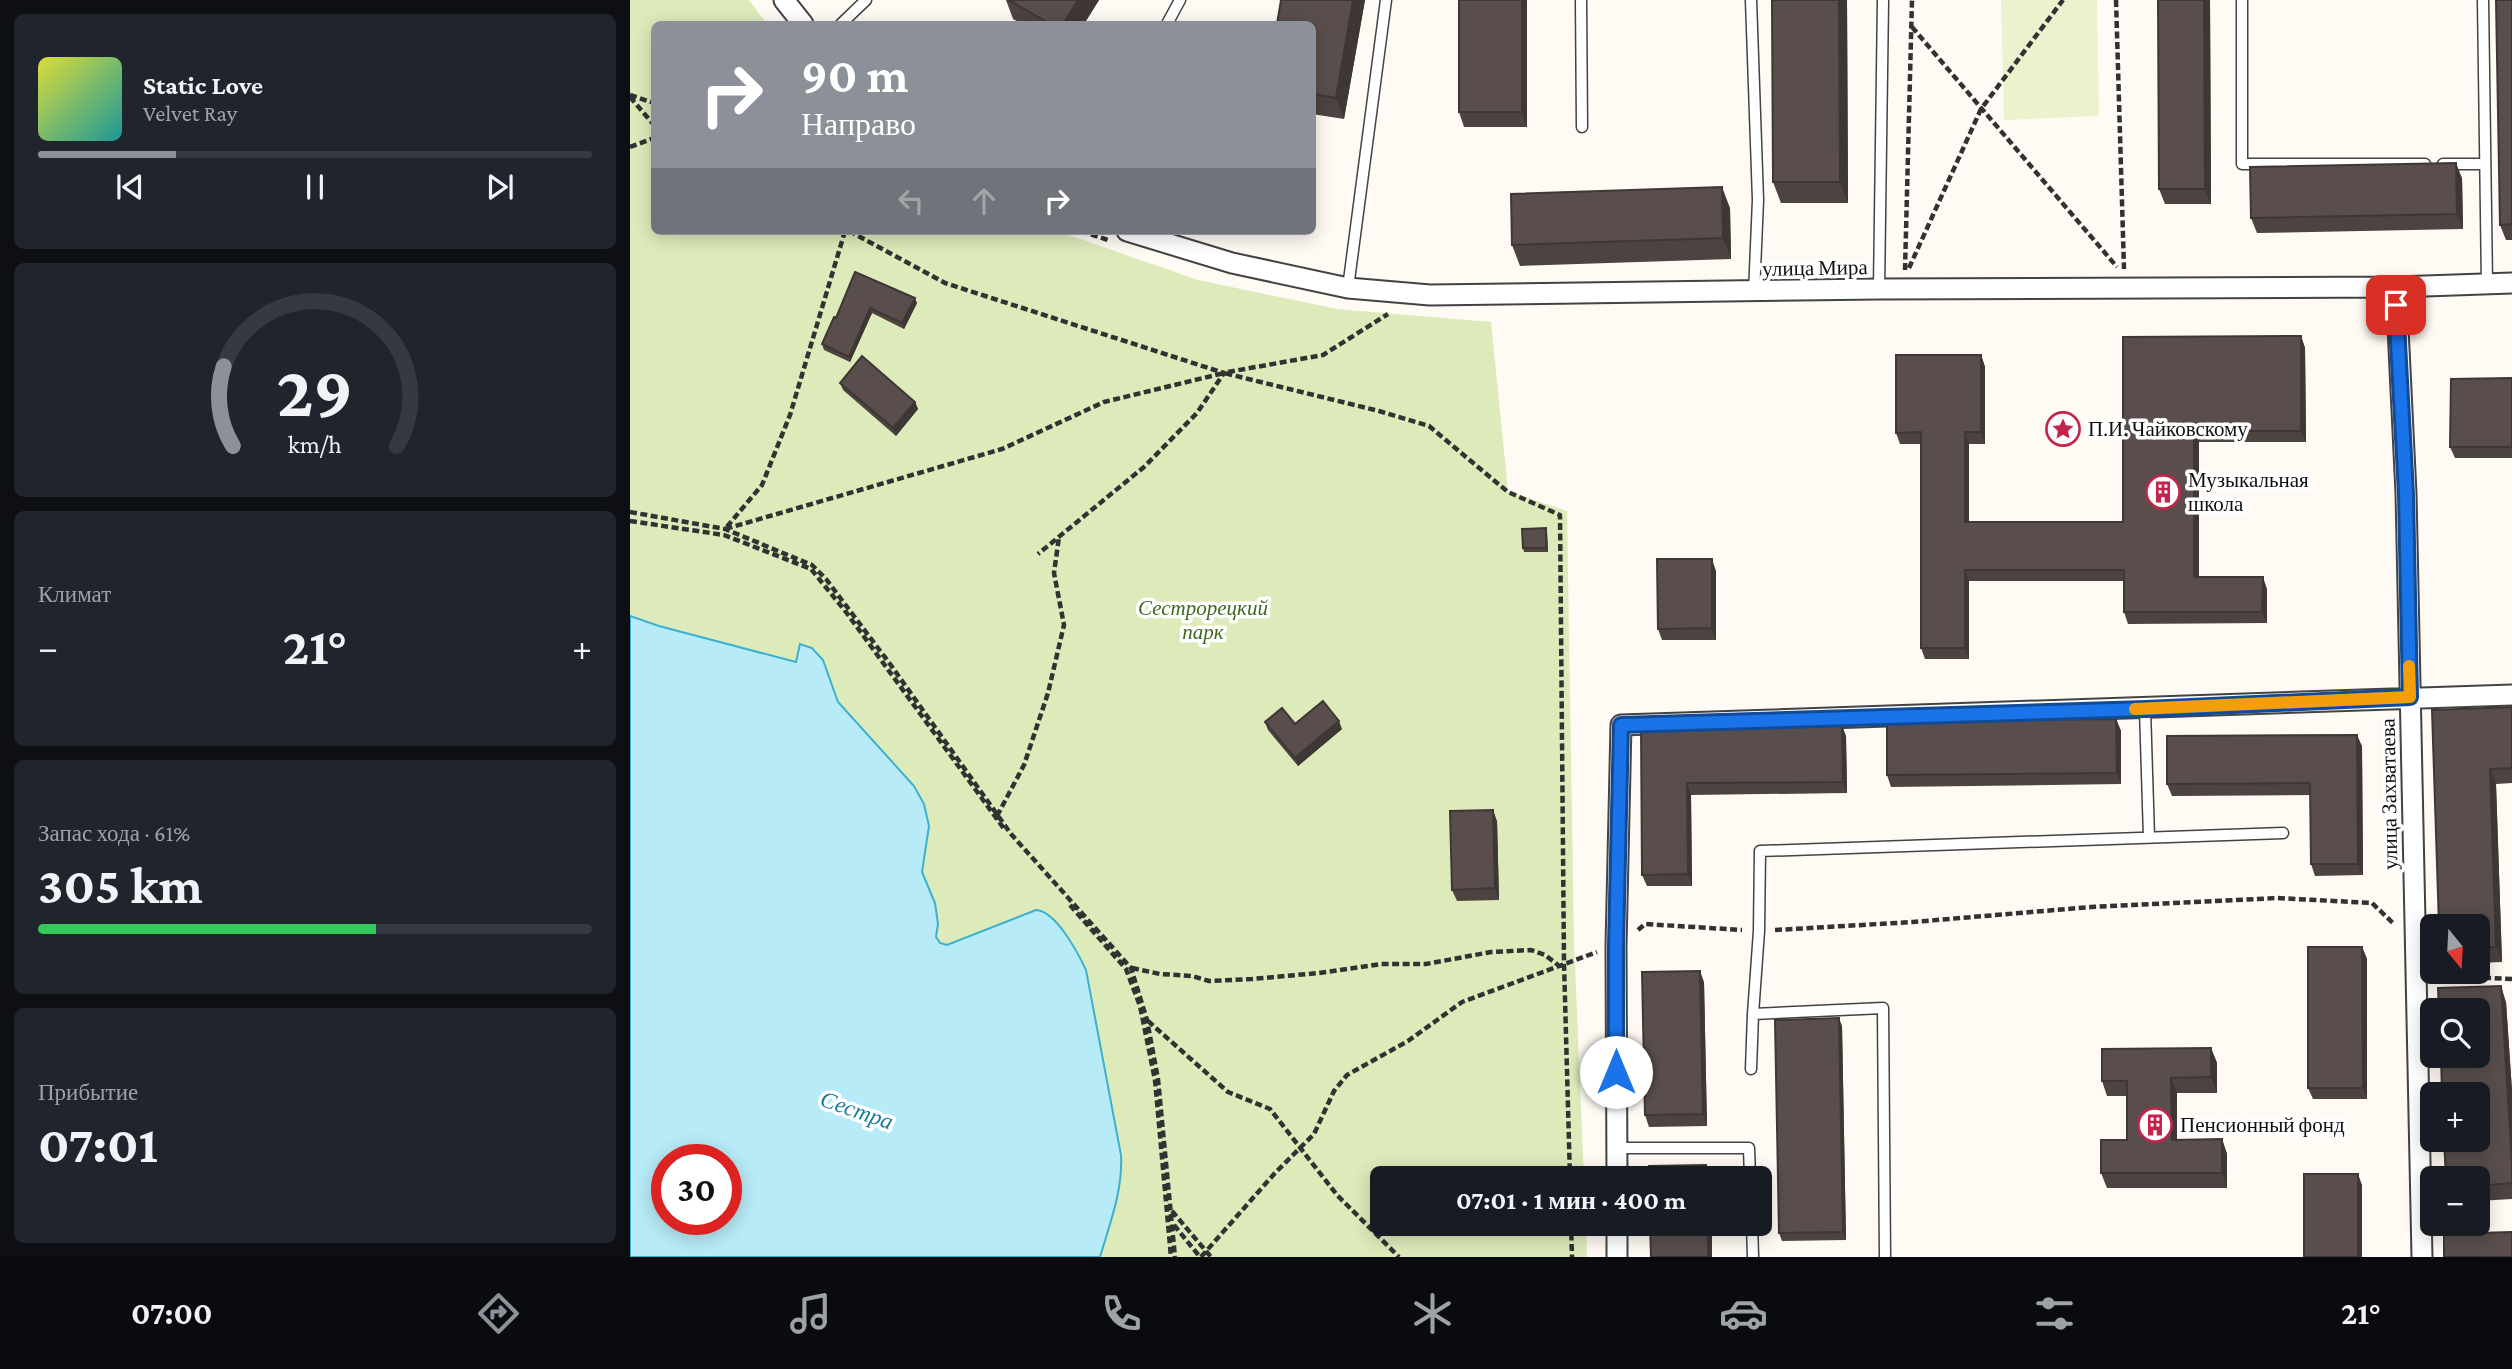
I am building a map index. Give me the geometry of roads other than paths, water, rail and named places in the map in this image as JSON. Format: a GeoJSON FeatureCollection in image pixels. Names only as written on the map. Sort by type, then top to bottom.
{"type":"FeatureCollection","features":[{"type":"Feature","properties":{"kind":"street"},"geometry":{"type":"LineString","coordinates":[[784,0],[801,21]]}},
{"type":"Feature","properties":{"kind":"street","name":"улица Мира"},"geometry":{"type":"LineString","coordinates":[[1140,235],[1232,263],[1348,288],[1430,295],[1754,293],[1879,289],[2396,287],[2512,283]]}},
{"type":"Feature","properties":{"kind":"street","name":"улица Захватаева"},"geometry":{"type":"LineString","coordinates":[[2396,287],[2406,494],[2423,1257]]}},
{"type":"Feature","properties":{"kind":"street"},"geometry":{"type":"LineString","coordinates":[[1617,1166],[1616,946],[1621,725],[2512,695]]}},
{"type":"Feature","properties":{"kind":"street"},"geometry":{"type":"LineString","coordinates":[[1617,1236],[1617,1257]]}},
{"type":"Feature","properties":{"kind":"lane"},"geometry":{"type":"LineString","coordinates":[[844,21],[866,0]]}},
{"type":"Feature","properties":{"kind":"lane"},"geometry":{"type":"LineString","coordinates":[[1169,21],[1180,0]]}},
{"type":"Feature","properties":{"kind":"lane"},"geometry":{"type":"LineString","coordinates":[[1348,288],[1386,0]]}},
{"type":"Feature","properties":{"kind":"lane"},"geometry":{"type":"LineString","coordinates":[[1581,0],[1582,127]]}},
{"type":"Feature","properties":{"kind":"lane"},"geometry":{"type":"LineString","coordinates":[[1751,0],[1758,200],[1754,293]]}},
{"type":"Feature","properties":{"kind":"lane"},"geometry":{"type":"LineString","coordinates":[[1879,289],[1883,0]]}},
{"type":"Feature","properties":{"kind":"lane"},"geometry":{"type":"LineString","coordinates":[[2242,0],[2242,164],[2485,164]]}},
{"type":"Feature","properties":{"kind":"lane"},"geometry":{"type":"LineString","coordinates":[[2483,0],[2487,284]]}},
{"type":"Feature","properties":{"kind":"lane"},"geometry":{"type":"LineString","coordinates":[[2146,709],[2149,837]]}},
{"type":"Feature","properties":{"kind":"lane"},"geometry":{"type":"LineString","coordinates":[[1751,1069],[1759,931],[1760,851],[2283,833]]}},
{"type":"Feature","properties":{"kind":"lane"},"geometry":{"type":"LineString","coordinates":[[1753,1014],[1883,1008],[1885,1257]]}},
{"type":"Feature","properties":{"kind":"lane"},"geometry":{"type":"LineString","coordinates":[[1617,1148],[1749,1148],[1750,1166]]}},
{"type":"Feature","properties":{"kind":"lane"},"geometry":{"type":"LineString","coordinates":[[1752,1236],[1753,1257]]}},
{"type":"Feature","properties":{"kind":"water","name":"Сестра"},"geometry":{"type":"Polygon","coordinates":[[[630,616],[796,662],[800,644],[812,648],[823,660],[838,702],[914,786],[924,804],[929,826],[922,872],[935,903],[938,924],[936,937],[940,943],[947,945],[1036,910],[1051,917],[1072,944],[1086,970],[1121,1155],[1115,1206],[1100,1257],[630,1257],[630,616]]]}},
{"type":"Feature","properties":{"kind":"place","name":"П.И. Чайковскому"},"geometry":{"type":"Point","coordinates":[2063,429]}},
{"type":"Feature","properties":{"kind":"place","name":"Музыкальная школа"},"geometry":{"type":"Point","coordinates":[2163,492]}},
{"type":"Feature","properties":{"kind":"place","name":"Пенсионный фонд"},"geometry":{"type":"Point","coordinates":[2155,1125]}},
{"type":"Feature","properties":{"kind":"park label","name":"Сестрорецкий парк"},"geometry":{"type":"Point","coordinates":[1203,620]}}]}
